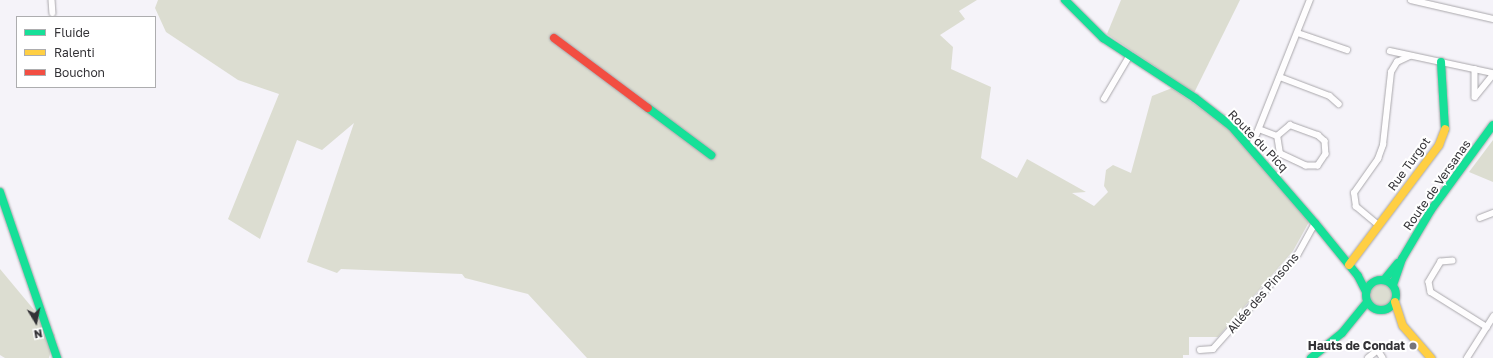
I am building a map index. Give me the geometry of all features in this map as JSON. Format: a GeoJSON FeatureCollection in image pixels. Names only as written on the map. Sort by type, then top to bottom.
{"type":"FeatureCollection","features":[{"type":"Feature","properties":{"kind":"street"},"geometry":{"type":"LineString","coordinates":[[52,0],[53,13]]}},
{"type":"Feature","properties":{"kind":"street","name":"Route du Picq"},"geometry":{"type":"LineString","coordinates":[[1065,0],[1103,38],[1219,117],[1251,148],[1358,276],[1366,292]]}},
{"type":"Feature","properties":{"kind":"street"},"geometry":{"type":"LineString","coordinates":[[1251,148],[1310,0]]}},
{"type":"Feature","properties":{"kind":"street"},"geometry":{"type":"LineString","coordinates":[[1411,0],[1493,19]]}},
{"type":"Feature","properties":{"kind":"street"},"geometry":{"type":"LineString","coordinates":[[1298,33],[1347,50]]}},
{"type":"Feature","properties":{"kind":"street"},"geometry":{"type":"LineString","coordinates":[[554,38],[711,155]]}},
{"type":"Feature","properties":{"kind":"street"},"geometry":{"type":"LineString","coordinates":[[1390,51],[1475,69],[1493,74],[1475,97],[1475,69]]}},
{"type":"Feature","properties":{"kind":"street"},"geometry":{"type":"LineString","coordinates":[[1104,99],[1130,55]]}},
{"type":"Feature","properties":{"kind":"street"},"geometry":{"type":"LineString","coordinates":[[1379,226],[1356,207],[1354,194],[1378,159],[1383,145],[1391,72],[1397,62],[1410,56]]}},
{"type":"Feature","properties":{"kind":"street","name":"Rue Turgot"},"geometry":{"type":"LineString","coordinates":[[1349,265],[1442,138],[1447,125],[1440,62]]}},
{"type":"Feature","properties":{"kind":"street"},"geometry":{"type":"LineString","coordinates":[[1280,77],[1330,96],[1339,104]]}},
{"type":"Feature","properties":{"kind":"street","name":"Route de Versanas"},"geometry":{"type":"LineString","coordinates":[[1402,259],[1431,210],[1493,125]]}},
{"type":"Feature","properties":{"kind":"street"},"geometry":{"type":"LineString","coordinates":[[1296,126],[1322,137],[1327,147],[1326,154],[1318,166],[1306,166],[1280,154],[1277,136],[1286,127],[1296,126]]}},
{"type":"Feature","properties":{"kind":"street"},"geometry":{"type":"LineString","coordinates":[[1259,129],[1277,136]]}},
{"type":"Feature","properties":{"kind":"street"},"geometry":{"type":"LineString","coordinates":[[0,192],[57,358]]}},
{"type":"Feature","properties":{"kind":"street"},"geometry":{"type":"LineString","coordinates":[[1480,218],[1493,213]]}},
{"type":"Feature","properties":{"kind":"street","name":"Allée des Pinsons"},"geometry":{"type":"LineString","coordinates":[[1200,350],[1213,349],[1298,254],[1315,223]]}},
{"type":"Feature","properties":{"kind":"street"},"geometry":{"type":"LineString","coordinates":[[1311,358],[1353,320],[1367,302],[1366,292],[1373,282],[1384,280],[1402,259]]}},
{"type":"Feature","properties":{"kind":"street"},"geometry":{"type":"LineString","coordinates":[[1402,259],[1393,285],[1396,293],[1395,302],[1403,326],[1431,358]]}},
{"type":"Feature","properties":{"kind":"street"},"geometry":{"type":"LineString","coordinates":[[1453,261],[1442,262],[1429,282],[1432,292],[1487,327]]}},
{"type":"Feature","properties":{"kind":"street","name":"Route du Picq"},"geometry":{"type":"LineString","coordinates":[[1358,276],[1373,282]]}},
{"type":"Feature","properties":{"kind":"street"},"geometry":{"type":"LineString","coordinates":[[1384,280],[1393,285]]}},
{"type":"Feature","properties":{"kind":"street"},"geometry":{"type":"LineString","coordinates":[[1367,302],[1379,310],[1391,315],[1426,358]]}},
{"type":"Feature","properties":{"kind":"street"},"geometry":{"type":"LineString","coordinates":[[1353,320],[1395,302]]}},
{"type":"Feature","properties":{"kind":"street"},"geometry":{"type":"LineString","coordinates":[[1467,358],[1493,317]]}},
{"type":"Feature","properties":{"kind":"street"},"geometry":{"type":"LineString","coordinates":[[1368,358],[1378,350],[1383,358]]}},
{"type":"Feature","properties":{"kind":"shaded area"},"geometry":{"type":"Polygon","coordinates":[[[158,0],[977,0],[959,11],[965,19],[940,35],[953,47],[951,69],[991,87],[981,158],[1017,178],[1027,159],[1086,192],[1072,193],[1094,206],[1108,192],[1104,186],[1106,170],[1113,165],[1131,173],[1152,96],[1172,88],[1227,127],[1309,222],[1293,251],[1218,337],[1189,337],[1189,355],[1183,355],[1183,358],[587,358],[528,294],[465,278],[462,274],[341,269],[337,273],[307,262],[354,123],[322,150],[297,140],[260,239],[228,219],[279,94],[238,80],[166,32],[155,8],[158,0]]]}},
{"type":"Feature","properties":{"kind":"shaded area"},"geometry":{"type":"Polygon","coordinates":[[[1121,0],[1240,0],[1194,93],[1107,34],[1121,0]]]}},
{"type":"Feature","properties":{"kind":"shaded area"},"geometry":{"type":"Polygon","coordinates":[[[1493,140],[1493,182],[1469,172],[1493,140]]]}},
{"type":"Feature","properties":{"kind":"shaded area"},"geometry":{"type":"Polygon","coordinates":[[[0,269],[55,335],[49,358],[5,358],[0,355],[0,269]]]}},
{"type":"Feature","properties":{"kind":"shaded area"},"geometry":{"type":"Polygon","coordinates":[[[1381,284],[1389,287],[1392,295],[1389,303],[1381,306],[1373,303],[1370,295],[1373,287],[1381,284]]]}},
{"type":"Feature","properties":{"kind":"traffic: fast"},"geometry":{"type":"LineString","coordinates":[[1065,0],[1103,38],[1195,98],[1231,126],[1315,223],[1358,276],[1366,292]]}},
{"type":"Feature","properties":{"kind":"traffic: fast"},"geometry":{"type":"LineString","coordinates":[[1441,62],[1445,129]]}},
{"type":"Feature","properties":{"kind":"traffic: fast"},"geometry":{"type":"LineString","coordinates":[[648,108],[711,155]]}},
{"type":"Feature","properties":{"kind":"traffic: fast"},"geometry":{"type":"LineString","coordinates":[[1393,285],[1402,259],[1431,210],[1493,125]]}},
{"type":"Feature","properties":{"kind":"traffic: fast"},"geometry":{"type":"LineString","coordinates":[[0,192],[57,358]]}},
{"type":"Feature","properties":{"kind":"traffic: fast"},"geometry":{"type":"LineString","coordinates":[[1384,280],[1398,263]]}},
{"type":"Feature","properties":{"kind":"traffic: fast"},"geometry":{"type":"LineString","coordinates":[[1381,280],[1392,284],[1396,295],[1392,306],[1381,310],[1370,306],[1366,295],[1370,284],[1381,280]]}},
{"type":"Feature","properties":{"kind":"traffic: fast"},"geometry":{"type":"LineString","coordinates":[[1311,358],[1342,333],[1367,302]]}},
{"type":"Feature","properties":{"kind":"traffic: slow"},"geometry":{"type":"LineString","coordinates":[[1349,265],[1439,145],[1445,129]]}},
{"type":"Feature","properties":{"kind":"traffic: slow"},"geometry":{"type":"LineString","coordinates":[[1395,302],[1403,326],[1431,358]]}},
{"type":"Feature","properties":{"kind":"traffic: jam"},"geometry":{"type":"LineString","coordinates":[[554,38],[648,108]]}},
{"type":"Feature","properties":{"kind":"place","name":"Hauts de Condat"},"geometry":{"type":"Point","coordinates":[1413,346]}}]}
